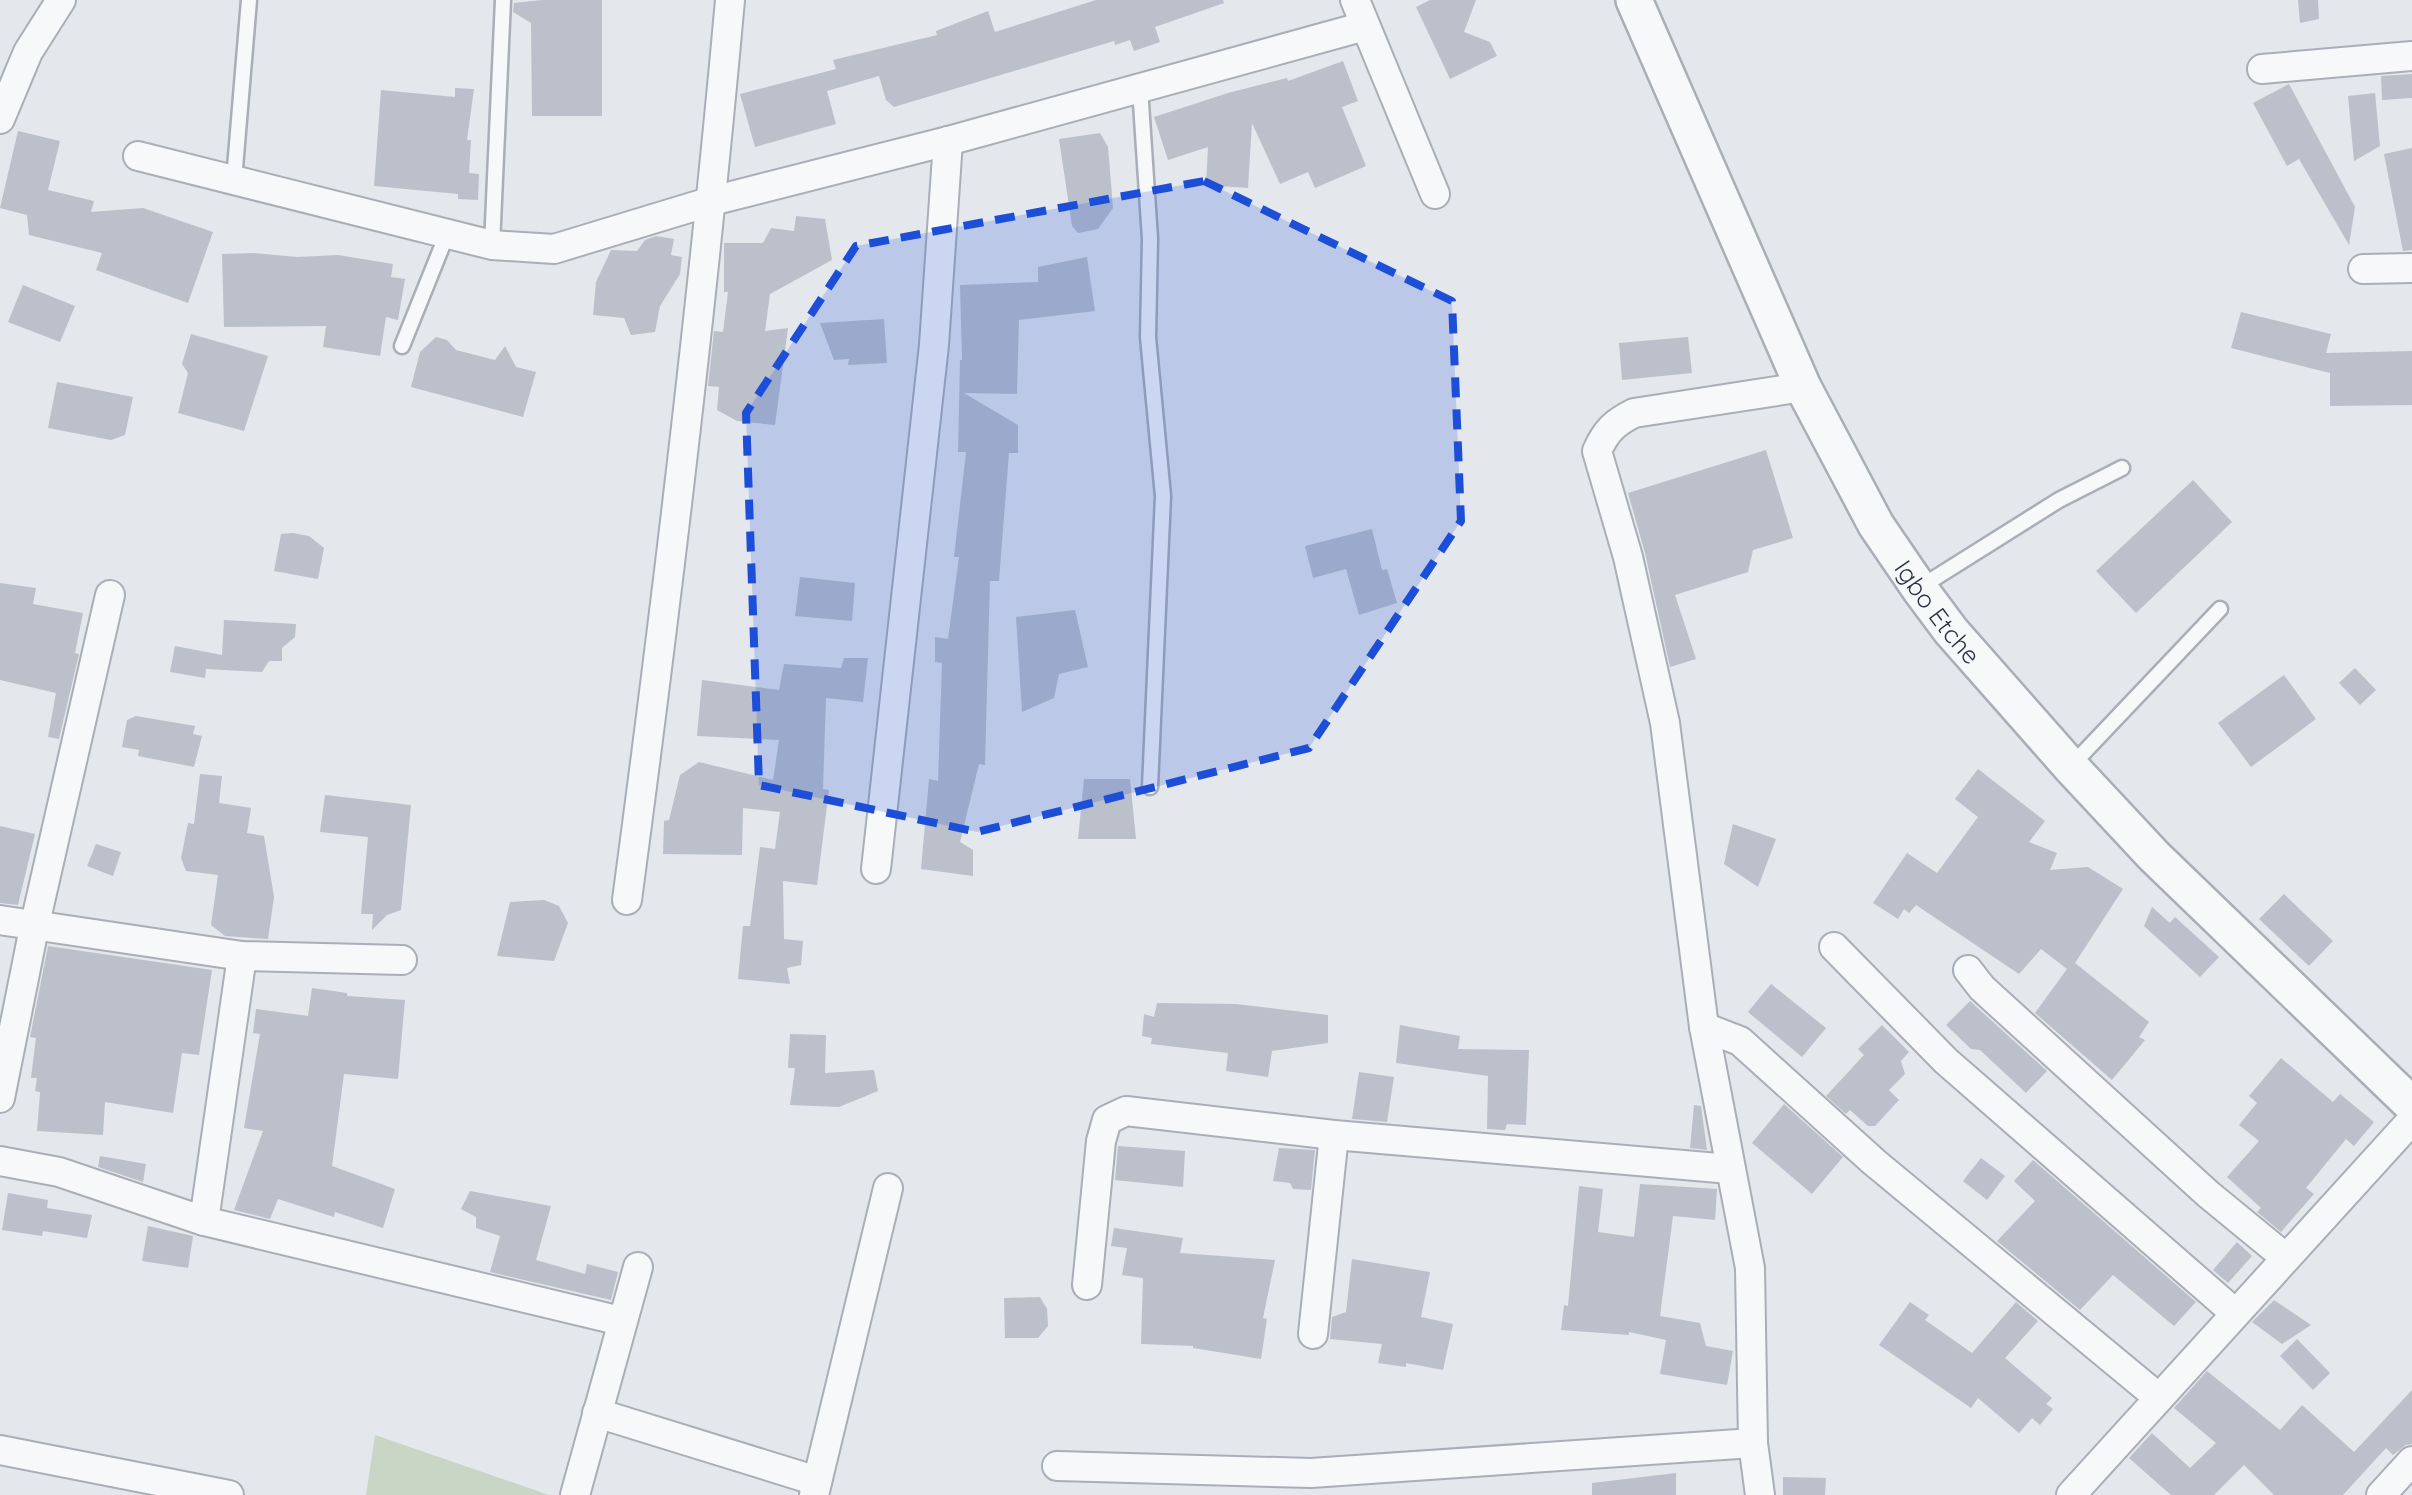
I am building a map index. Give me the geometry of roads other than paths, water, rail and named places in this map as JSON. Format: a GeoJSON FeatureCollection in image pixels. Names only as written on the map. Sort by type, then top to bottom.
{"type":"FeatureCollection","features":[{"type":"Feature","properties":{"kind":"street"},"geometry":{"type":"LineString","coordinates":[[0,119],[28,52],[61,0]]}},
{"type":"Feature","properties":{"kind":"street"},"geometry":{"type":"LineString","coordinates":[[626,900],[680,486],[730,0]]}},
{"type":"Feature","properties":{"kind":"street","name":"Igbo Etche"},"geometry":{"type":"LineString","coordinates":[[1634,0],[1803,387],[1876,525],[1919,588],[2070,766],[2154,856],[2412,1104]]}},
{"type":"Feature","properties":{"kind":"street"},"geometry":{"type":"LineString","coordinates":[[138,156],[492,245],[554,250],[712,201],[1140,88],[1360,13],[1435,194]]}},
{"type":"Feature","properties":{"kind":"street"},"geometry":{"type":"LineString","coordinates":[[2262,68],[2412,56]]}},
{"type":"Feature","properties":{"kind":"street"},"geometry":{"type":"LineString","coordinates":[[876,868],[934,344],[948,141]]}},
{"type":"Feature","properties":{"kind":"street"},"geometry":{"type":"LineString","coordinates":[[2363,269],[2412,268]]}},
{"type":"Feature","properties":{"kind":"street"},"geometry":{"type":"LineString","coordinates":[[1760,1495],[1753,1443],[1750,1268],[1704,1027],[1666,723],[1628,557],[1597,451],[1605,433],[1616,422],[1634,414],[1803,387]]}},
{"type":"Feature","properties":{"kind":"street"},"geometry":{"type":"LineString","coordinates":[[0,1098],[34,928],[110,595]]}},
{"type":"Feature","properties":{"kind":"street"},"geometry":{"type":"LineString","coordinates":[[0,920],[242,956],[402,960]]}},
{"type":"Feature","properties":{"kind":"street"},"geometry":{"type":"LineString","coordinates":[[1834,947],[1946,1062],[2235,1313]]}},
{"type":"Feature","properties":{"kind":"street"},"geometry":{"type":"LineString","coordinates":[[204,1222],[242,956]]}},
{"type":"Feature","properties":{"kind":"street"},"geometry":{"type":"LineString","coordinates":[[1968,970],[1982,988],[2208,1194],[2286,1258]]}},
{"type":"Feature","properties":{"kind":"street"},"geometry":{"type":"LineString","coordinates":[[1704,1027],[1740,1041],[1874,1162],[2159,1398]]}},
{"type":"Feature","properties":{"kind":"street"},"geometry":{"type":"LineString","coordinates":[[1087,1284],[1102,1141],[1107,1120],[1126,1111],[1334,1135],[1730,1169]]}},
{"type":"Feature","properties":{"kind":"street"},"geometry":{"type":"LineString","coordinates":[[2071,1495],[2412,1120]]}},
{"type":"Feature","properties":{"kind":"street"},"geometry":{"type":"LineString","coordinates":[[1313,1334],[1334,1135]]}},
{"type":"Feature","properties":{"kind":"street"},"geometry":{"type":"LineString","coordinates":[[0,1161],[59,1172],[204,1222],[621,1321]]}},
{"type":"Feature","properties":{"kind":"street"},"geometry":{"type":"LineString","coordinates":[[597,1412],[815,1488],[888,1188]]}},
{"type":"Feature","properties":{"kind":"street"},"geometry":{"type":"LineString","coordinates":[[575,1495],[638,1267]]}},
{"type":"Feature","properties":{"kind":"street"},"geometry":{"type":"LineString","coordinates":[[1057,1466],[1310,1484],[1753,1443]]}},
{"type":"Feature","properties":{"kind":"street"},"geometry":{"type":"LineString","coordinates":[[0,1450],[229,1495]]}},
{"type":"Feature","properties":{"kind":"street"},"geometry":{"type":"LineString","coordinates":[[2381,1495],[2412,1462]]}},
{"type":"Feature","properties":{"kind":"lane"},"geometry":{"type":"LineString","coordinates":[[234,180],[249,0]]}},
{"type":"Feature","properties":{"kind":"lane"},"geometry":{"type":"LineString","coordinates":[[492,245],[503,0]]}},
{"type":"Feature","properties":{"kind":"lane"},"geometry":{"type":"LineString","coordinates":[[1140,88],[1150,239],[1148,337],[1163,496],[1150,786]]}},
{"type":"Feature","properties":{"kind":"lane"},"geometry":{"type":"LineString","coordinates":[[402,346],[447,234]]}},
{"type":"Feature","properties":{"kind":"lane"},"geometry":{"type":"LineString","coordinates":[[1919,588],[2059,500],[2122,468]]}},
{"type":"Feature","properties":{"kind":"lane"},"geometry":{"type":"LineString","coordinates":[[2070,766],[2220,609]]}}]}
